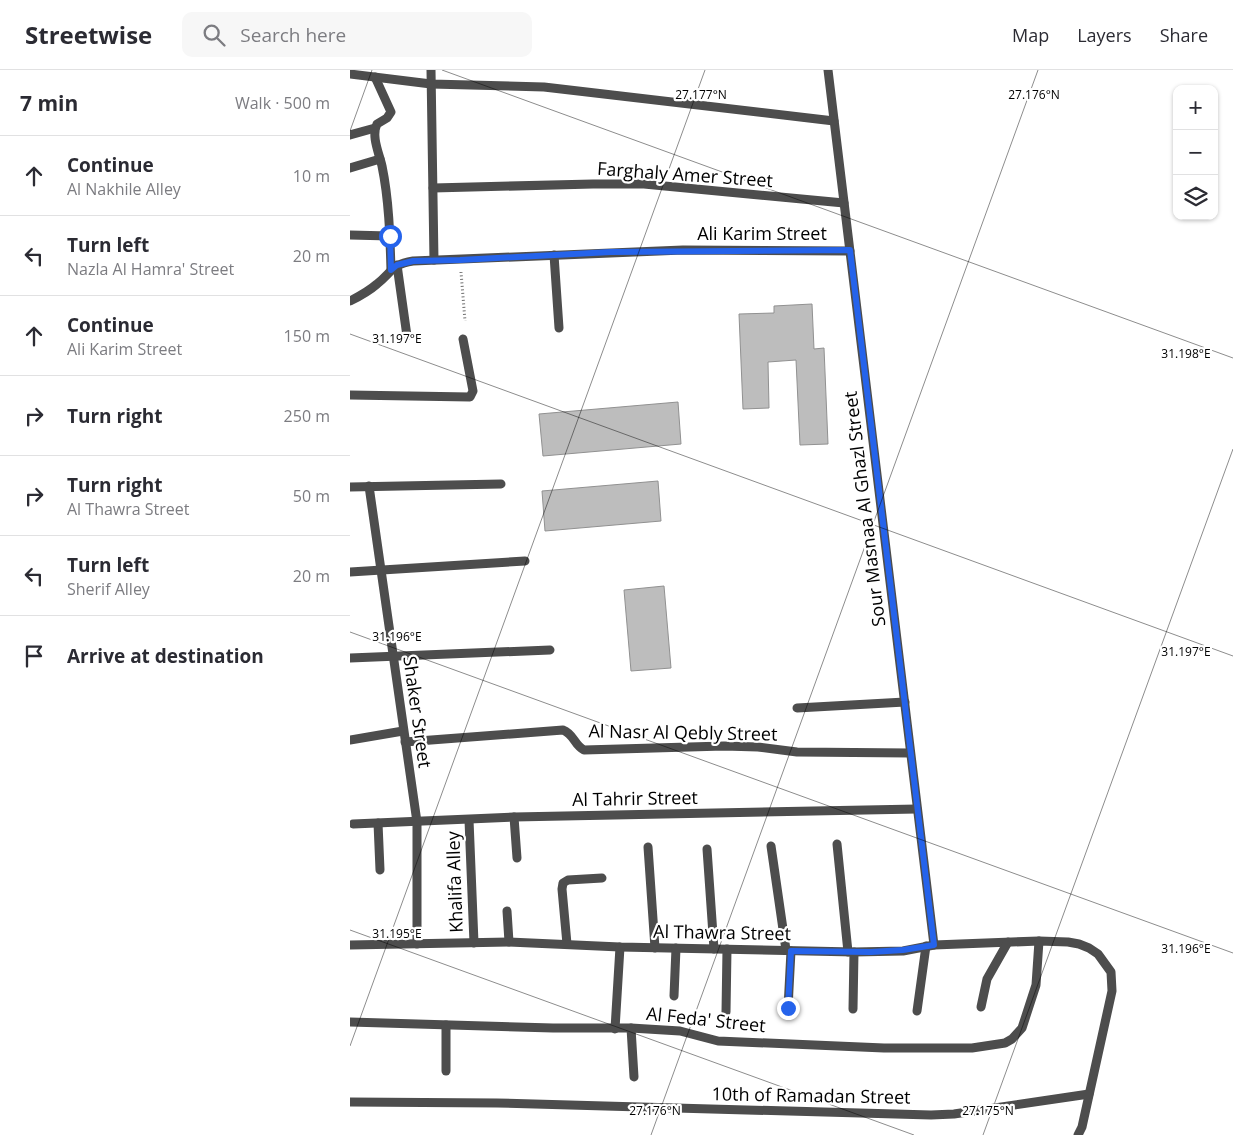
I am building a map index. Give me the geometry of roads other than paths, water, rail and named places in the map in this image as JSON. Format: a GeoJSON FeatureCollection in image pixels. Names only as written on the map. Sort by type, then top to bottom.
{"type":"FeatureCollection","features":[{"type":"Feature","properties":{"kind":"street"},"geometry":{"type":"LineString","coordinates":[[430,70],[434,260]]}},
{"type":"Feature","properties":{"kind":"street","name":"Sour Masnaa Al Ghazl Street"},"geometry":{"type":"LineString","coordinates":[[828,70],[905,702],[930,945],[917,1011]]}},
{"type":"Feature","properties":{"kind":"street"},"geometry":{"type":"LineString","coordinates":[[350,74],[431,84],[544,87],[834,121]]}},
{"type":"Feature","properties":{"kind":"street"},"geometry":{"type":"LineString","coordinates":[[375,77],[391,112],[375,128],[374,133],[380,158],[394,268],[407,336]]}},
{"type":"Feature","properties":{"kind":"street"},"geometry":{"type":"LineString","coordinates":[[350,135],[375,128]]}},
{"type":"Feature","properties":{"kind":"street"},"geometry":{"type":"LineString","coordinates":[[350,168],[380,158]]}},
{"type":"Feature","properties":{"kind":"street","name":"Farghaly Amer Street"},"geometry":{"type":"LineString","coordinates":[[433,188],[644,184],[844,202]]}},
{"type":"Feature","properties":{"kind":"street"},"geometry":{"type":"LineString","coordinates":[[350,236],[390,236]]}},
{"type":"Feature","properties":{"kind":"street","name":"Ali Karim Street"},"geometry":{"type":"LineString","coordinates":[[394,268],[413,261],[554,255],[683,250],[850,250]]}},
{"type":"Feature","properties":{"kind":"street"},"geometry":{"type":"LineString","coordinates":[[554,255],[559,328]]}},
{"type":"Feature","properties":{"kind":"street"},"geometry":{"type":"LineString","coordinates":[[350,300],[372,288],[394,268]]}},
{"type":"Feature","properties":{"kind":"street"},"geometry":{"type":"LineString","coordinates":[[350,395],[470,396],[474,391],[463,339]]}},
{"type":"Feature","properties":{"kind":"street"},"geometry":{"type":"LineString","coordinates":[[350,487],[501,484]]}},
{"type":"Feature","properties":{"kind":"street","name":"Shaker Street"},"geometry":{"type":"LineString","coordinates":[[369,486],[392,658],[417,822],[417,944]]}},
{"type":"Feature","properties":{"kind":"street"},"geometry":{"type":"LineString","coordinates":[[350,572],[525,561]]}},
{"type":"Feature","properties":{"kind":"street"},"geometry":{"type":"LineString","coordinates":[[350,658],[392,658],[550,650]]}},
{"type":"Feature","properties":{"kind":"street"},"geometry":{"type":"LineString","coordinates":[[797,708],[905,702]]}},
{"type":"Feature","properties":{"kind":"street","name":"Al Nasr Al Qebly Street"},"geometry":{"type":"LineString","coordinates":[[405,742],[563,730],[571,735],[576,744],[584,750],[724,746],[758,747],[797,752],[910,753]]}},
{"type":"Feature","properties":{"kind":"street"},"geometry":{"type":"LineString","coordinates":[[350,740],[403,731]]}},
{"type":"Feature","properties":{"kind":"street","name":"Al Tahrir Street"},"geometry":{"type":"LineString","coordinates":[[353,824],[514,817],[917,809]]}},
{"type":"Feature","properties":{"kind":"street"},"geometry":{"type":"LineString","coordinates":[[514,817],[517,858]]}},
{"type":"Feature","properties":{"kind":"street","name":"Khalifa Alley"},"geometry":{"type":"LineString","coordinates":[[469,820],[474,943]]}},
{"type":"Feature","properties":{"kind":"street"},"geometry":{"type":"LineString","coordinates":[[378,824],[380,870]]}},
{"type":"Feature","properties":{"kind":"street"},"geometry":{"type":"LineString","coordinates":[[837,844],[851,952],[853,1009]]}},
{"type":"Feature","properties":{"kind":"street"},"geometry":{"type":"LineString","coordinates":[[648,846],[654,948]]}},
{"type":"Feature","properties":{"kind":"street"},"geometry":{"type":"LineString","coordinates":[[771,846],[788,950],[788,1008]]}},
{"type":"Feature","properties":{"kind":"street"},"geometry":{"type":"LineString","coordinates":[[707,849],[714,949]]}},
{"type":"Feature","properties":{"kind":"street"},"geometry":{"type":"LineString","coordinates":[[567,944],[563,883],[568,880],[602,878]]}},
{"type":"Feature","properties":{"kind":"street"},"geometry":{"type":"LineString","coordinates":[[507,911],[509,942]]}},
{"type":"Feature","properties":{"kind":"street","name":"Al Thawra Street"},"geometry":{"type":"LineString","coordinates":[[350,944],[509,942],[654,948],[851,952],[903,950],[930,945],[1008,942],[1039,941],[1079,944],[1098,954],[1111,972],[1112,991],[1089,1094]]}},
{"type":"Feature","properties":{"kind":"street","name":"Al Feda' Street"},"geometry":{"type":"LineString","coordinates":[[350,1022],[632,1028],[680,1031],[718,1041],[874,1048],[972,1048],[1005,1043],[1018,1034],[1026,1021],[1036,985],[1039,941]]}},
{"type":"Feature","properties":{"kind":"street"},"geometry":{"type":"LineString","coordinates":[[981,1007],[987,979],[1008,942]]}},
{"type":"Feature","properties":{"kind":"street"},"geometry":{"type":"LineString","coordinates":[[615,1028],[620,947]]}},
{"type":"Feature","properties":{"kind":"street"},"geometry":{"type":"LineString","coordinates":[[674,996],[676,948]]}},
{"type":"Feature","properties":{"kind":"street"},"geometry":{"type":"LineString","coordinates":[[726,949],[726,1012]]}},
{"type":"Feature","properties":{"kind":"street"},"geometry":{"type":"LineString","coordinates":[[446,1025],[446,1071]]}},
{"type":"Feature","properties":{"kind":"street"},"geometry":{"type":"LineString","coordinates":[[632,1028],[634,1077]]}},
{"type":"Feature","properties":{"kind":"street"},"geometry":{"type":"LineString","coordinates":[[1080,1131],[1089,1094]]}},
{"type":"Feature","properties":{"kind":"street","name":"10th of Ramadan Street"},"geometry":{"type":"LineString","coordinates":[[350,1102],[497,1103],[931,1115],[954,1114],[1089,1094]]}}]}
